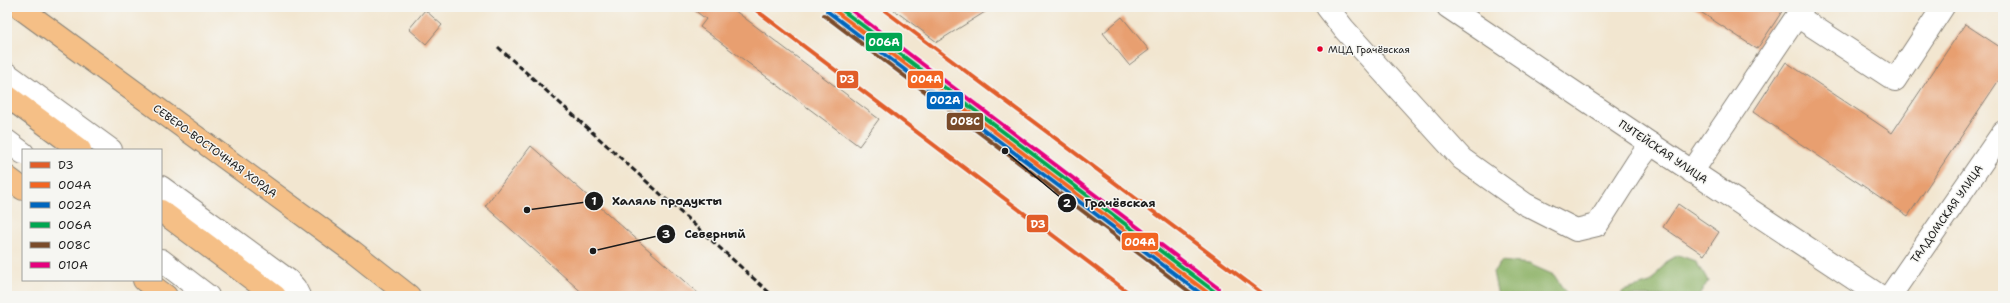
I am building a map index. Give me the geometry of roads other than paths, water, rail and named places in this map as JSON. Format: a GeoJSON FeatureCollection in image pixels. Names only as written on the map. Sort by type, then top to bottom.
{"type":"FeatureCollection","features":[{"type":"Feature","properties":{"kind":"main road","name":"СЕВЕРО-ВОСТОЧНАЯ ХОРДА"},"geometry":{"type":"LineString","coordinates":[[20,7],[352,252],[409,296]]}},
{"type":"Feature","properties":{"kind":"main road"},"geometry":{"type":"LineString","coordinates":[[7,96],[79,149]]}},
{"type":"Feature","properties":{"kind":"main road"},"geometry":{"type":"LineString","coordinates":[[7,177],[22,188]]}},
{"type":"Feature","properties":{"kind":"main road"},"geometry":{"type":"LineString","coordinates":[[162,212],[275,296]]}},
{"type":"Feature","properties":{"kind":"main road"},"geometry":{"type":"LineString","coordinates":[[352,252],[423,296]]}},
{"type":"Feature","properties":{"kind":"main road"},"geometry":{"type":"LineString","coordinates":[[145,281],[166,296]]}},
{"type":"Feature","properties":{"kind":"street"},"geometry":{"type":"LineString","coordinates":[[1327,7],[1344,29],[1462,159],[1525,204],[1576,230],[1597,225],[1638,161],[1651,144]]}},
{"type":"Feature","properties":{"kind":"street"},"geometry":{"type":"LineString","coordinates":[[1692,172],[1800,12],[1895,80],[1943,7]]}},
{"type":"Feature","properties":{"kind":"street","name":"ПУТЕЙСКАЯ УЛИЦА"},"geometry":{"type":"LineString","coordinates":[[1459,10],[1692,172],[1880,296]]}},
{"type":"Feature","properties":{"kind":"street"},"geometry":{"type":"LineString","coordinates":[[7,74],[110,149]]}},
{"type":"Feature","properties":{"kind":"street","name":"ТАЛДОМСКАЯ УЛИЦА"},"geometry":{"type":"LineString","coordinates":[[1890,296],[2003,132]]}},
{"type":"Feature","properties":{"kind":"street"},"geometry":{"type":"LineString","coordinates":[[7,141],[22,152]]}},
{"type":"Feature","properties":{"kind":"street"},"geometry":{"type":"LineString","coordinates":[[162,188],[288,280],[295,288],[299,296]]}},
{"type":"Feature","properties":{"kind":"street"},"geometry":{"type":"LineString","coordinates":[[162,261],[208,296]]}},
{"type":"Feature","properties":{"kind":"railway"},"geometry":{"type":"LineString","coordinates":[[498,47],[773,296]]}},
{"type":"Feature","properties":{"kind":"place","name":"МЦД Грачёвская"},"geometry":{"type":"Point","coordinates":[1320,49]}},
{"type":"Feature","properties":{"kind":"place","name":"Грачёвская"},"geometry":{"type":"Point","coordinates":[1005,151]}},
{"type":"Feature","properties":{"kind":"place","name":"Халяль продукты"},"geometry":{"type":"Point","coordinates":[527,210]}},
{"type":"Feature","properties":{"kind":"place","name":"Северный"},"geometry":{"type":"Point","coordinates":[593,251]}}]}
